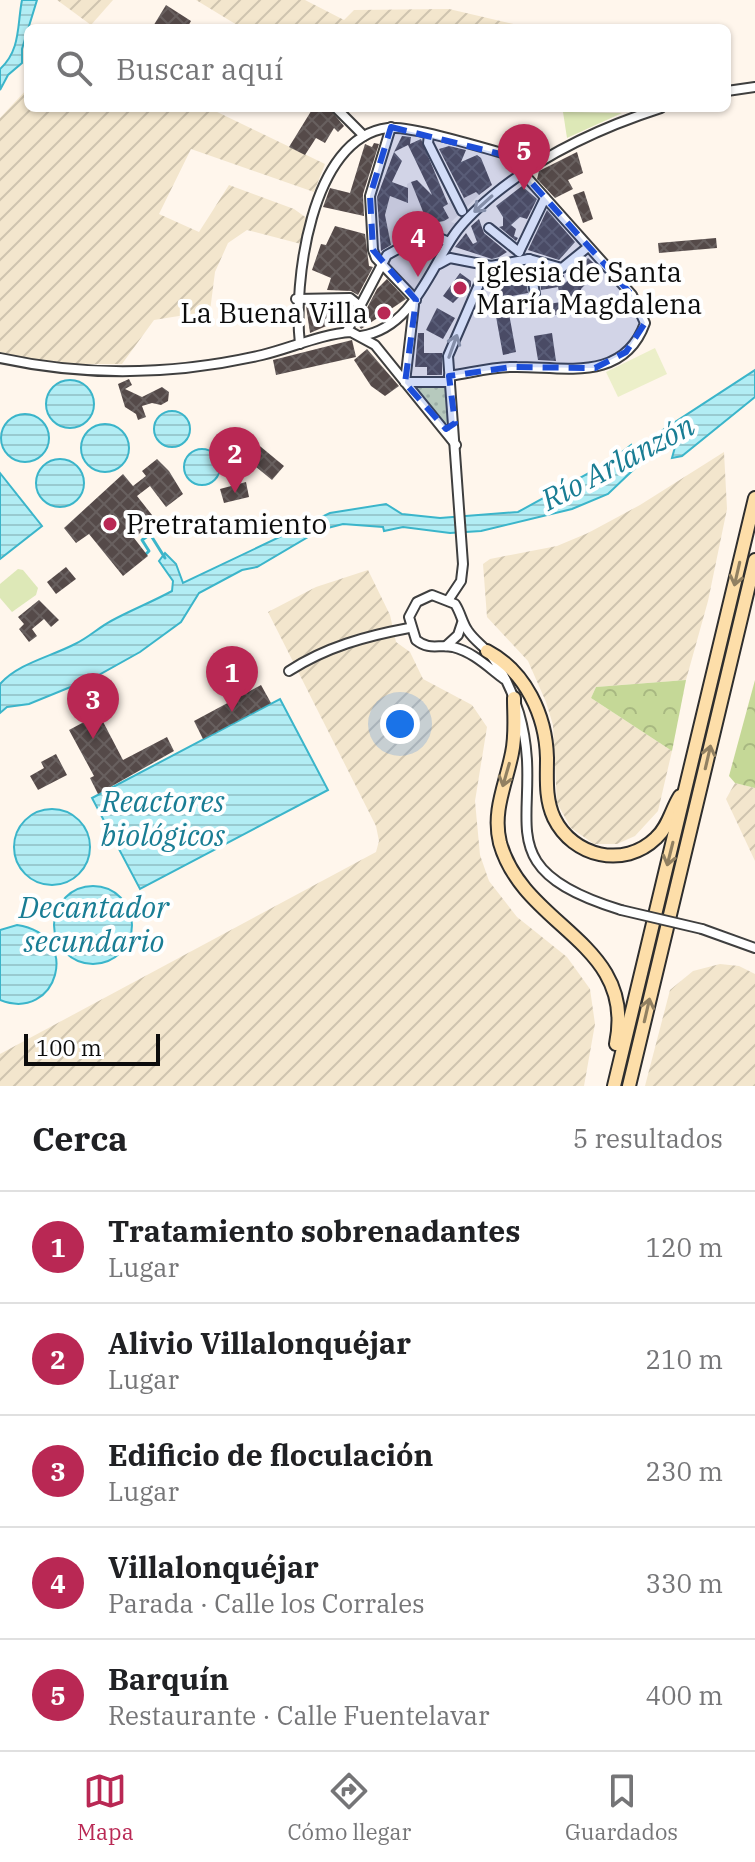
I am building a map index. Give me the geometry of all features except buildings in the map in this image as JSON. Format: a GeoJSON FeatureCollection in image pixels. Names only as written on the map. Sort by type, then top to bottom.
{"type":"FeatureCollection","features":[{"type":"Feature","properties":{"kind":"main road"},"geometry":{"type":"LineString","coordinates":[[613,1086],[755,498]]}},
{"type":"Feature","properties":{"kind":"main road"},"geometry":{"type":"LineString","coordinates":[[629,1086],[755,560]]}},
{"type":"Feature","properties":{"kind":"main road"},"geometry":{"type":"LineString","coordinates":[[487,651],[514,673],[534,702],[545,737],[549,803],[555,820],[580,848],[613,857],[642,849],[667,827],[688,783]]}},
{"type":"Feature","properties":{"kind":"main road"},"geometry":{"type":"LineString","coordinates":[[514,698],[513,749],[497,814],[499,840],[519,885],[547,916],[588,947],[613,985],[619,1028],[612,1063],[613,1086]]}},
{"type":"Feature","properties":{"kind":"street"},"geometry":{"type":"LineString","coordinates":[[731,90],[755,87]]}},
{"type":"Feature","properties":{"kind":"street"},"geometry":{"type":"LineString","coordinates":[[340,112],[364,136]]}},
{"type":"Feature","properties":{"kind":"street"},"geometry":{"type":"LineString","coordinates":[[405,383],[410,323],[416,300],[447,246],[470,216],[537,163],[652,112]]}},
{"type":"Feature","properties":{"kind":"street"},"geometry":{"type":"LineString","coordinates":[[391,127],[370,196],[374,255],[416,300]]}},
{"type":"Feature","properties":{"kind":"street"},"geometry":{"type":"LineString","coordinates":[[300,344],[296,299],[325,180],[364,136],[391,127],[537,163]]}},
{"type":"Feature","properties":{"kind":"street"},"geometry":{"type":"LineString","coordinates":[[429,135],[428,143],[462,211]]}},
{"type":"Feature","properties":{"kind":"street"},"geometry":{"type":"LineString","coordinates":[[405,383],[450,379],[511,367],[595,368],[626,352],[642,330],[644,318],[632,295],[523,173]]}},
{"type":"Feature","properties":{"kind":"street"},"geometry":{"type":"LineString","coordinates":[[535,294],[524,257],[545,198]]}},
{"type":"Feature","properties":{"kind":"street"},"geometry":{"type":"LineString","coordinates":[[489,228],[524,257],[562,268],[588,247]]}},
{"type":"Feature","properties":{"kind":"street"},"geometry":{"type":"LineString","coordinates":[[347,331],[382,263],[394,250],[427,233],[447,246],[450,258]]}},
{"type":"Feature","properties":{"kind":"street"},"geometry":{"type":"LineString","coordinates":[[435,267],[450,258],[487,266],[524,257]]}},
{"type":"Feature","properties":{"kind":"street"},"geometry":{"type":"LineString","coordinates":[[449,599],[461,581],[462,552],[450,348],[487,266]]}},
{"type":"Feature","properties":{"kind":"street"},"geometry":{"type":"LineString","coordinates":[[296,299],[350,298],[360,306]]}},
{"type":"Feature","properties":{"kind":"street"},"geometry":{"type":"LineString","coordinates":[[0,358],[78,372],[178,368],[262,355],[347,331],[370,337],[416,300]]}},
{"type":"Feature","properties":{"kind":"street"},"geometry":{"type":"LineString","coordinates":[[399,316],[410,323]]}},
{"type":"Feature","properties":{"kind":"street"},"geometry":{"type":"LineString","coordinates":[[370,337],[456,445]]}},
{"type":"Feature","properties":{"kind":"street"},"geometry":{"type":"LineString","coordinates":[[392,367],[398,368],[407,362]]}},
{"type":"Feature","properties":{"kind":"street"},"geometry":{"type":"LineString","coordinates":[[442,428],[450,429],[455,423]]}},
{"type":"Feature","properties":{"kind":"street"},"geometry":{"type":"LineString","coordinates":[[462,623],[458,635],[446,646],[432,649],[422,646],[409,628],[409,617],[417,602],[432,595],[449,599],[459,611],[462,623],[487,651],[504,679],[514,698],[523,736],[525,814],[533,854],[561,886],[579,897],[702,929],[755,948]]}},
{"type":"Feature","properties":{"kind":"street"},"geometry":{"type":"LineString","coordinates":[[289,671],[349,641],[409,628]]}},
{"type":"Feature","properties":{"kind":"street"},"geometry":{"type":"LineString","coordinates":[[446,646],[467,653],[504,679]]}},
{"type":"Feature","properties":{"kind":"highlighted area"},"geometry":{"type":"Polygon","coordinates":[[[391,127],[537,163],[523,173],[632,295],[645,323],[626,352],[595,368],[511,367],[449,376],[455,423],[446,429],[405,383],[416,300],[373,250],[370,196],[391,127]]]}},
{"type":"Feature","properties":{"kind":"shaded area"},"geometry":{"type":"Polygon","coordinates":[[[57,0],[113,0],[90,24],[57,0]]]}},
{"type":"Feature","properties":{"kind":"shaded area"},"geometry":{"type":"Polygon","coordinates":[[[196,0],[305,0],[344,20],[354,10],[449,9],[514,24],[235,24],[196,0]]]}},
{"type":"Feature","properties":{"kind":"shaded area"},"geometry":{"type":"Polygon","coordinates":[[[24,92],[24,112],[217,112],[325,164],[314,192],[191,149],[159,214],[199,232],[229,185],[294,209],[308,219],[301,244],[247,230],[228,243],[215,272],[210,311],[154,320],[122,364],[51,364],[0,352],[0,118],[24,92]]]}},
{"type":"Feature","properties":{"kind":"shaded area"},"geometry":{"type":"Polygon","coordinates":[[[411,182],[428,224],[449,218],[443,206],[476,192],[479,195],[451,222],[457,224],[409,300],[379,253],[391,246],[385,215],[390,196],[408,202],[407,184],[411,182]]]}},
{"type":"Feature","properties":{"kind":"shaded area"},"geometry":{"type":"Polygon","coordinates":[[[724,452],[727,509],[708,601],[686,680],[596,687],[591,698],[672,751],[658,811],[635,836],[617,844],[594,844],[571,828],[557,803],[553,725],[546,702],[528,661],[487,617],[483,564],[490,559],[557,546],[588,533],[640,505],[724,452]]]}},
{"type":"Feature","properties":{"kind":"shaded area"},"geometry":{"type":"Polygon","coordinates":[[[368,570],[390,615],[396,642],[410,652],[423,679],[472,705],[487,727],[475,801],[480,855],[489,881],[517,917],[567,957],[590,989],[595,1024],[584,1086],[0,1086],[0,1054],[376,852],[379,841],[376,826],[268,612],[316,587],[368,570]]]}},
{"type":"Feature","properties":{"kind":"shaded area"},"geometry":{"type":"Polygon","coordinates":[[[735,783],[755,788],[755,861],[726,799],[735,783]]]}},
{"type":"Feature","properties":{"kind":"shaded area"},"geometry":{"type":"Polygon","coordinates":[[[720,964],[739,966],[755,974],[755,1086],[645,1086],[670,990],[693,971],[720,964]]]}},
{"type":"Feature","properties":{"kind":"green space"},"geometry":{"type":"Polygon","coordinates":[[[563,112],[571,112],[622,113],[567,138],[563,112]]]}},
{"type":"Feature","properties":{"kind":"green space"},"geometry":{"type":"Polygon","coordinates":[[[655,348],[667,374],[618,397],[606,372],[655,348]]]}},
{"type":"Feature","properties":{"kind":"green space"},"geometry":{"type":"Polygon","coordinates":[[[447,385],[449,421],[445,424],[413,386],[447,385]]]}},
{"type":"Feature","properties":{"kind":"green space"},"geometry":{"type":"Polygon","coordinates":[[[18,569],[23,570],[38,588],[36,595],[12,612],[0,598],[0,584],[18,569]]]}},
{"type":"Feature","properties":{"kind":"green space"},"geometry":{"type":"Polygon","coordinates":[[[686,680],[672,751],[591,698],[596,687],[686,680]]]}},
{"type":"Feature","properties":{"kind":"green space"},"geometry":{"type":"Polygon","coordinates":[[[755,680],[755,788],[735,783],[729,776],[755,680]]]}},
{"type":"Feature","properties":{"kind":"water"},"geometry":{"type":"Polygon","coordinates":[[[22,0],[37,0],[30,24],[24,24],[22,63],[8,75],[0,90],[0,69],[12,54],[22,0]]]}},
{"type":"Feature","properties":{"kind":"water","name":"Río Arlanzón"},"geometry":{"type":"Polygon","coordinates":[[[755,370],[755,397],[682,456],[672,458],[675,447],[651,453],[608,494],[572,509],[481,531],[450,533],[403,527],[384,531],[383,527],[343,524],[320,530],[257,567],[242,570],[199,593],[181,622],[140,652],[95,677],[29,704],[7,707],[0,713],[0,684],[8,677],[25,666],[80,642],[111,621],[172,591],[173,581],[159,561],[165,553],[176,564],[183,583],[330,513],[386,504],[402,514],[440,518],[518,512],[609,462],[631,445],[632,450],[755,370]]]}},
{"type":"Feature","properties":{"kind":"water"},"geometry":{"type":"Polygon","coordinates":[[[70,380],[87,387],[94,404],[87,421],[70,428],[53,421],[46,404],[53,387],[70,380]]]}},
{"type":"Feature","properties":{"kind":"water"},"geometry":{"type":"Polygon","coordinates":[[[172,411],[185,416],[190,429],[185,442],[172,447],[159,442],[154,429],[159,416],[172,411]]]}},
{"type":"Feature","properties":{"kind":"water"},"geometry":{"type":"Polygon","coordinates":[[[25,414],[42,421],[49,438],[42,455],[25,462],[8,455],[1,438],[8,421],[25,414]]]}},
{"type":"Feature","properties":{"kind":"water"},"geometry":{"type":"Polygon","coordinates":[[[105,424],[122,431],[129,448],[122,465],[105,472],[88,465],[81,448],[88,431],[105,424]]]}},
{"type":"Feature","properties":{"kind":"water"},"geometry":{"type":"Polygon","coordinates":[[[202,449],[215,454],[220,467],[215,480],[202,485],[189,480],[184,467],[189,454],[202,449]]]}},
{"type":"Feature","properties":{"kind":"water"},"geometry":{"type":"Polygon","coordinates":[[[60,459],[77,466],[84,483],[77,500],[60,507],[43,500],[36,483],[43,466],[60,459]]]}},
{"type":"Feature","properties":{"kind":"water"},"geometry":{"type":"Polygon","coordinates":[[[0,473],[42,526],[0,559],[0,473]]]}},
{"type":"Feature","properties":{"kind":"water","name":"Reactores biológicos"},"geometry":{"type":"Polygon","coordinates":[[[280,699],[328,790],[140,889],[92,798],[280,699]]]}},
{"type":"Feature","properties":{"kind":"water","name":"Decantador secundario"},"geometry":{"type":"Polygon","coordinates":[[[45,809],[59,809],[73,815],[84,826],[90,847],[87,862],[79,874],[59,885],[45,885],[31,879],[20,868],[14,854],[14,840],[20,826],[31,815],[45,809]]]}},
{"type":"Feature","properties":{"kind":"water","name":"Decantador secundario"},"geometry":{"type":"Polygon","coordinates":[[[93,886],[108,889],[121,897],[129,910],[132,925],[129,940],[121,953],[108,961],[93,964],[78,961],[65,953],[57,940],[54,925],[57,910],[65,897],[78,889],[93,886]]]}},
{"type":"Feature","properties":{"kind":"water","name":"Decantador secundario"},"geometry":{"type":"Polygon","coordinates":[[[17,925],[38,932],[51,944],[56,959],[55,975],[48,989],[36,999],[20,1004],[0,1000],[0,930],[17,925]]]}},
{"type":"Feature","properties":{"kind":"waterway"},"geometry":{"type":"LineString","coordinates":[[146,554],[149,551],[142,540],[161,527]]}},
{"type":"Feature","properties":{"kind":"waterway"},"geometry":{"type":"LineString","coordinates":[[150,534],[165,558]]}},
{"type":"Feature","properties":{"kind":"waterway"},"geometry":{"type":"LineString","coordinates":[[81,681],[95,707],[86,717]]}},
{"type":"Feature","properties":{"kind":"place","name":"Barquín"},"geometry":{"type":"Point","coordinates":[524,190]}},
{"type":"Feature","properties":{"kind":"place","name":"Villalonquéjar"},"geometry":{"type":"Point","coordinates":[418,277]}},
{"type":"Feature","properties":{"kind":"place","name":"Iglesia de Santa María Magdalena"},"geometry":{"type":"Point","coordinates":[460,288]}},
{"type":"Feature","properties":{"kind":"place","name":"La Buena Villa"},"geometry":{"type":"Point","coordinates":[384,313]}},
{"type":"Feature","properties":{"kind":"place","name":"Alivio Villalonquéjar"},"geometry":{"type":"Point","coordinates":[235,493]}},
{"type":"Feature","properties":{"kind":"place","name":"Pretratamiento"},"geometry":{"type":"Point","coordinates":[110,524]}},
{"type":"Feature","properties":{"kind":"place","name":"Tratamiento sobrenadantes"},"geometry":{"type":"Point","coordinates":[232,712]}},
{"type":"Feature","properties":{"kind":"place","name":"Edificio de floculación"},"geometry":{"type":"Point","coordinates":[93,739]}}]}
